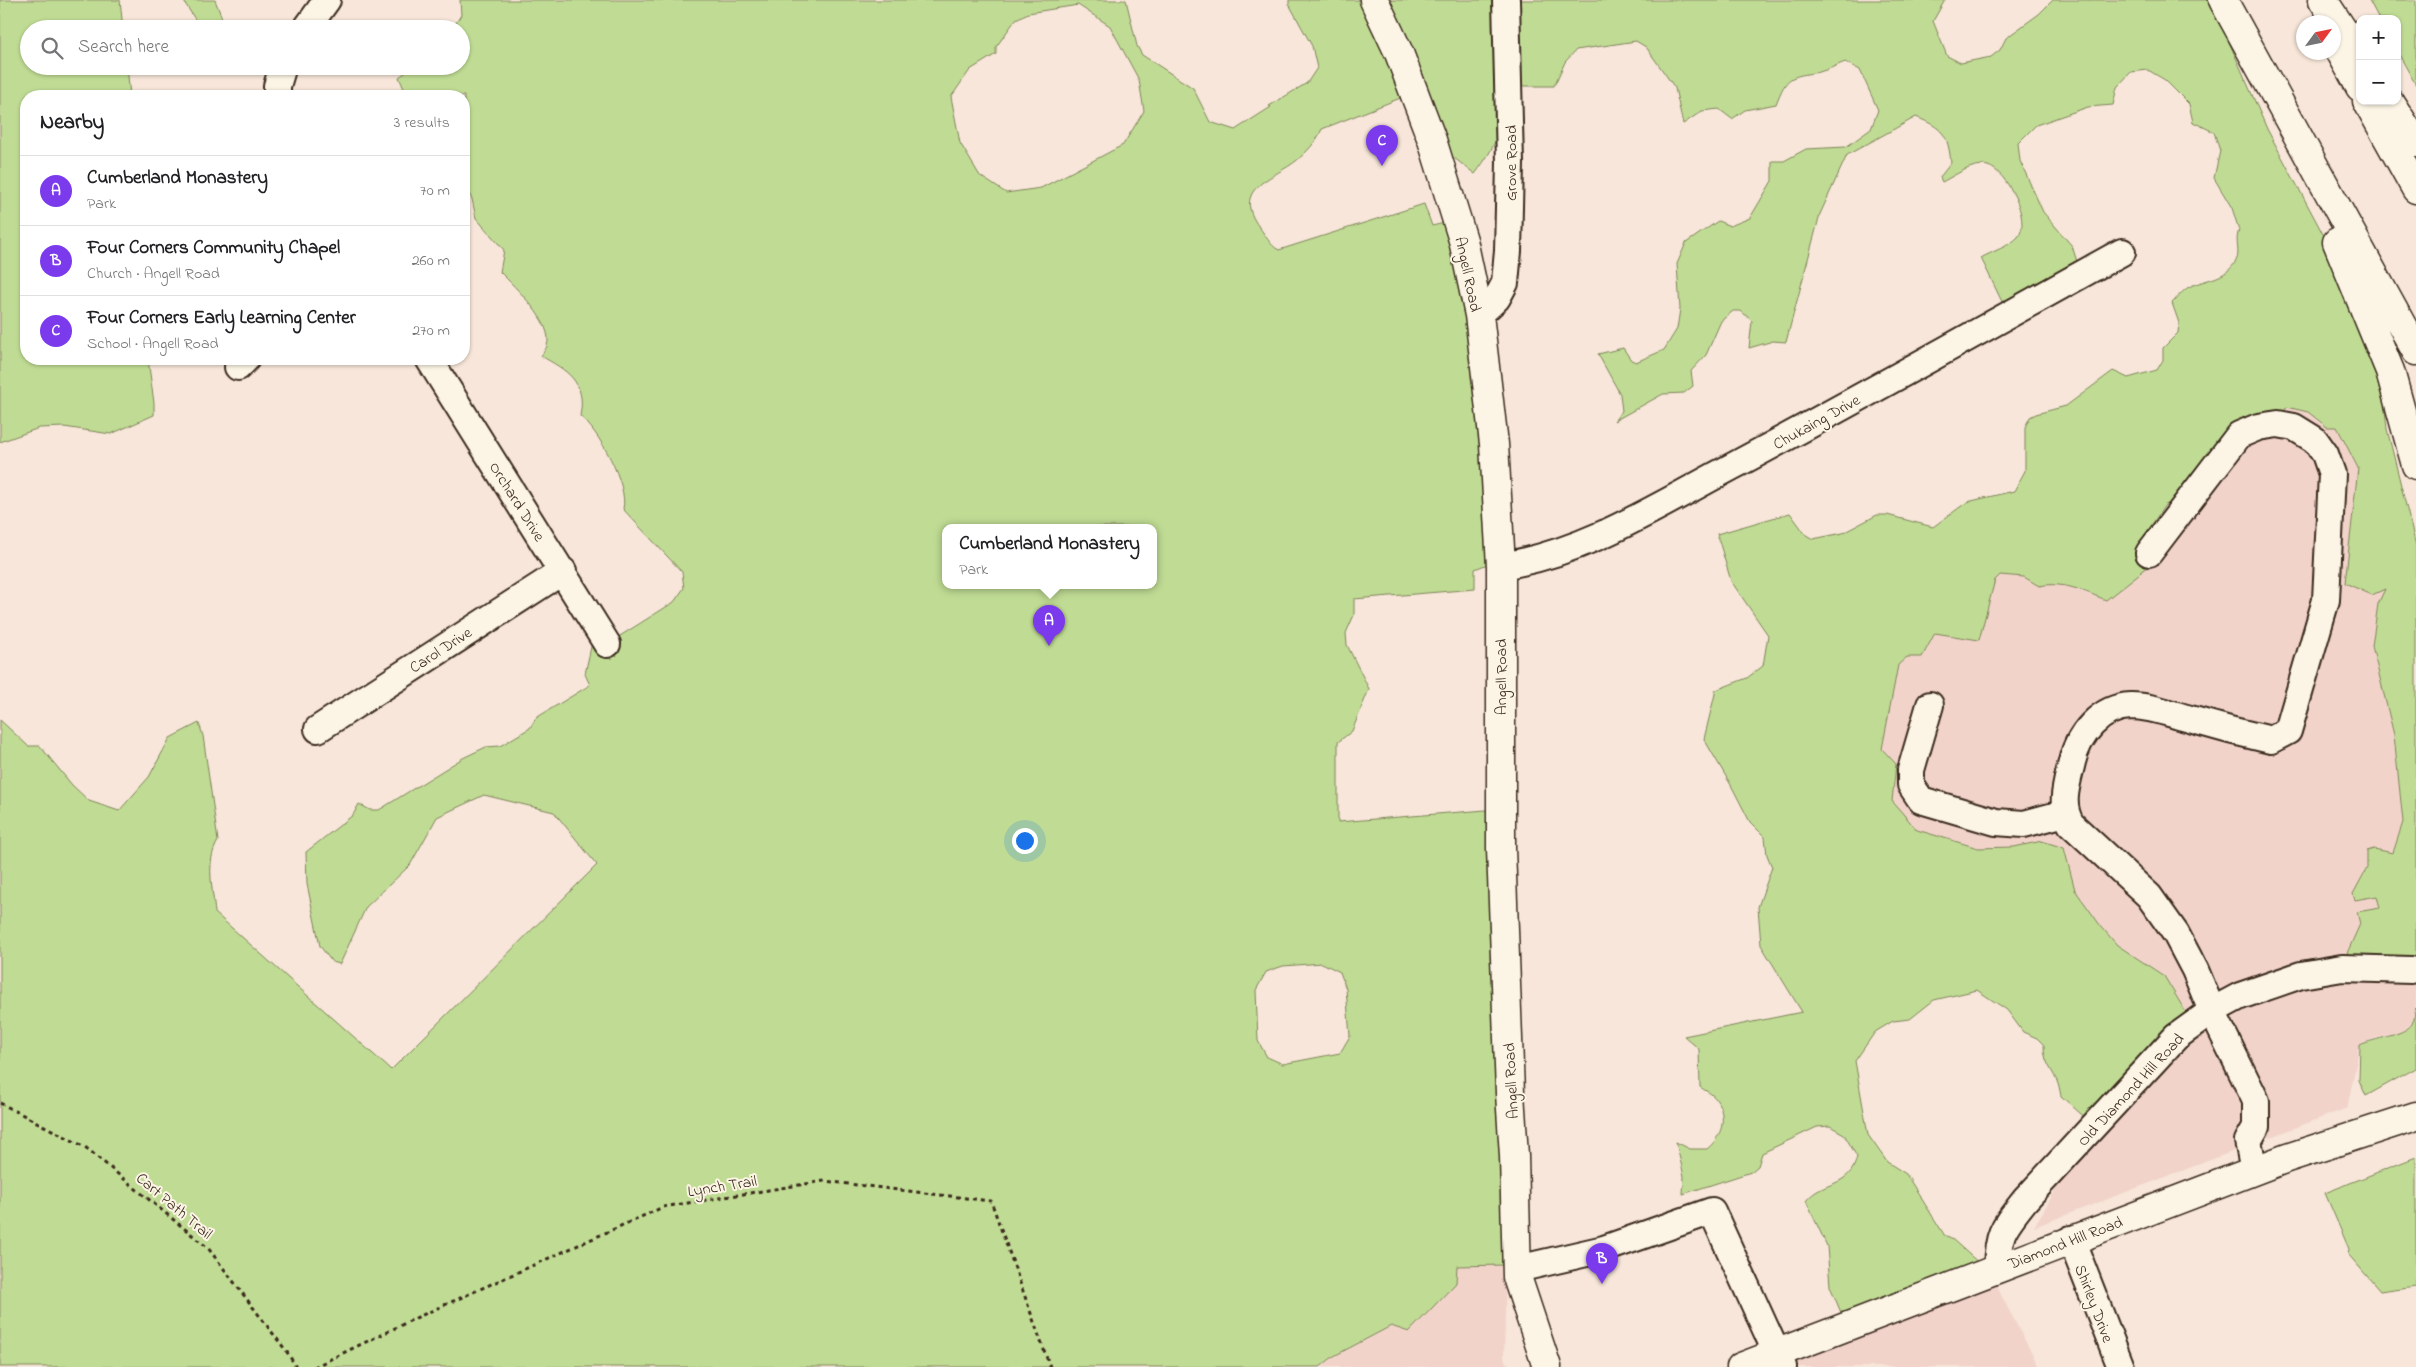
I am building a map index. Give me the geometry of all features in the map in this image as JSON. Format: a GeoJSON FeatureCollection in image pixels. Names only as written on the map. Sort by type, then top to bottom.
{"type":"FeatureCollection","features":[{"type":"Feature","properties":{"kind":"main road","name":"Angell Road"},"geometry":{"type":"LineString","coordinates":[[1374,0],[1399,53],[1432,140],[1463,240],[1478,315],[1494,444],[1501,566],[1500,848],[1514,1156],[1517,1277],[1546,1367]]}},
{"type":"Feature","properties":{"kind":"main road"},"geometry":{"type":"LineString","coordinates":[[2223,0],[2416,351]]}},
{"type":"Feature","properties":{"kind":"main road"},"geometry":{"type":"LineString","coordinates":[[2312,0],[2320,15]]}},
{"type":"Feature","properties":{"kind":"main road"},"geometry":{"type":"LineString","coordinates":[[2323,0],[2356,50]]}},
{"type":"Feature","properties":{"kind":"main road"},"geometry":{"type":"LineString","coordinates":[[2341,52],[2356,80]]}},
{"type":"Feature","properties":{"kind":"main road"},"geometry":{"type":"LineString","coordinates":[[2369,105],[2416,189]]}},
{"type":"Feature","properties":{"kind":"main road"},"geometry":{"type":"LineString","coordinates":[[2392,105],[2416,142]]}},
{"type":"Feature","properties":{"kind":"main road"},"geometry":{"type":"LineString","coordinates":[[2281,107],[2383,353],[2401,407],[2416,465]]}},
{"type":"Feature","properties":{"kind":"main road","name":"Diamond Hill Road"},"geometry":{"type":"LineString","coordinates":[[1741,1367],[1780,1360],[1997,1268],[2071,1239],[2254,1170],[2404,1120],[2416,1103]]}},
{"type":"Feature","properties":{"kind":"street"},"geometry":{"type":"LineString","coordinates":[[313,20],[327,0]]}},
{"type":"Feature","properties":{"kind":"street","name":"Grove Road"},"geometry":{"type":"LineString","coordinates":[[1478,315],[1497,298],[1505,283],[1510,163],[1506,0]]}},
{"type":"Feature","properties":{"kind":"street"},"geometry":{"type":"LineString","coordinates":[[276,90],[280,75]]}},
{"type":"Feature","properties":{"kind":"street","name":"Chukaing Drive"},"geometry":{"type":"LineString","coordinates":[[1501,566],[1547,557],[1596,539],[1768,448],[2122,252]]}},
{"type":"Feature","properties":{"kind":"street","name":"Orchard Drive"},"geometry":{"type":"LineString","coordinates":[[433,365],[607,644]]}},
{"type":"Feature","properties":{"kind":"street"},"geometry":{"type":"LineString","coordinates":[[2149,553],[2238,435],[2258,427],[2271,425],[2294,427],[2315,440],[2325,454],[2332,474],[2326,600],[2288,731],[2271,740],[2153,709],[2129,706],[2111,712],[2088,726],[2074,749],[2064,799],[2064,813],[2071,824],[2149,896],[2176,934],[2195,970],[2212,1011],[2256,1101],[2256,1127],[2248,1141],[2254,1170]]}},
{"type":"Feature","properties":{"kind":"street","name":"Carol Drive"},"geometry":{"type":"LineString","coordinates":[[318,728],[563,571]]}},
{"type":"Feature","properties":{"kind":"street"},"geometry":{"type":"LineString","coordinates":[[1930,705],[1911,770],[1911,785],[1921,800],[1996,822],[2024,824],[2064,813]]}},
{"type":"Feature","properties":{"kind":"street","name":"Old Diamond Hill Road"},"geometry":{"type":"LineString","coordinates":[[1997,1268],[1998,1242],[2006,1225],[2025,1200],[2176,1037],[2212,1011],[2240,996],[2301,975],[2342,968],[2410,970]]}},
{"type":"Feature","properties":{"kind":"street"},"geometry":{"type":"LineString","coordinates":[[1517,1269],[1604,1248],[1712,1211],[1780,1360]]}},
{"type":"Feature","properties":{"kind":"street","name":"Shirley Drive"},"geometry":{"type":"LineString","coordinates":[[2071,1239],[2121,1367]]}},
{"type":"Feature","properties":{"kind":"path","name":"Cart Path Trail"},"geometry":{"type":"LineString","coordinates":[[0,1103],[85,1147],[208,1248],[288,1352],[296,1367]]}},
{"type":"Feature","properties":{"kind":"path","name":"Lynch Trail"},"geometry":{"type":"LineString","coordinates":[[314,1367],[420,1316],[663,1207],[824,1181],[991,1200],[1050,1367]]}},
{"type":"Feature","properties":{"kind":"shaded area"},"geometry":{"type":"Polygon","coordinates":[[[2287,407],[2308,412],[2327,427],[2337,426],[2358,468],[2345,583],[2367,592],[2386,588],[2378,604],[2372,646],[2394,735],[2403,822],[2393,853],[2374,849],[2367,851],[2367,867],[2353,894],[2355,900],[2377,896],[2380,909],[2360,924],[2344,960],[2373,966],[2393,955],[2411,973],[2416,984],[2416,1008],[2411,1024],[2401,1033],[2373,1039],[2360,1045],[2347,1108],[2034,1227],[2094,1124],[2164,976],[2117,945],[2100,925],[2075,890],[2064,848],[2042,841],[2014,847],[1978,848],[1917,830],[1908,821],[1892,801],[1896,764],[1882,749],[1898,665],[1907,657],[1922,657],[1935,633],[2000,575],[2024,577],[2039,586],[2053,583],[2065,584],[2106,600],[2146,554],[2143,538],[2165,505],[2191,496],[2205,468],[2273,424],[2287,407]]]}},
{"type":"Feature","properties":{"kind":"shaded area"},"geometry":{"type":"Polygon","coordinates":[[[1986,1260],[2003,1299],[2039,1367],[1754,1367],[1986,1260]]]}},
{"type":"Feature","properties":{"kind":"shaded area"},"geometry":{"type":"Polygon","coordinates":[[[1504,1265],[1506,1270],[1504,1358],[1510,1367],[1320,1367],[1334,1356],[1391,1326],[1457,1266],[1504,1265]]]}},
{"type":"Feature","properties":{"kind":"green space"},"geometry":{"type":"Polygon","coordinates":[[[0,0],[120,0],[122,20],[20,20],[20,75],[128,75],[129,90],[20,90],[20,365],[149,365],[154,415],[111,434],[64,427],[39,428],[0,442],[0,0]]]}},
{"type":"Feature","properties":{"kind":"green space"},"geometry":{"type":"Polygon","coordinates":[[[183,0],[215,0],[222,18],[218,20],[195,20],[183,0]]]}},
{"type":"Feature","properties":{"kind":"green space"},"geometry":{"type":"Polygon","coordinates":[[[460,0],[1126,0],[1137,46],[1142,55],[1193,88],[1210,122],[1235,130],[1271,107],[1269,106],[1307,83],[1317,68],[1312,46],[1289,4],[1289,0],[1945,0],[1933,21],[1947,56],[1961,63],[1991,57],[2000,50],[2006,38],[2039,14],[2053,0],[2213,0],[2226,35],[2267,129],[2356,296],[2379,355],[2387,429],[2416,546],[2416,984],[2411,973],[2393,955],[2373,967],[2344,960],[2360,924],[2357,912],[2380,908],[2377,896],[2355,900],[2353,894],[2367,868],[2367,851],[2374,849],[2393,853],[2403,822],[2394,735],[2372,646],[2378,604],[2385,589],[2372,595],[2345,583],[2358,468],[2337,427],[2327,427],[2308,412],[2287,407],[2273,424],[2264,426],[2191,496],[2165,505],[2143,538],[2146,554],[2159,558],[2106,600],[2065,586],[2039,586],[2024,577],[2000,575],[1995,580],[1979,640],[1935,633],[1922,657],[1907,657],[1898,665],[1882,749],[1896,764],[1892,801],[1917,830],[1978,848],[2014,847],[2042,841],[2064,848],[2075,890],[2100,925],[2117,945],[2164,976],[2193,1024],[2091,1123],[2061,1096],[2057,1081],[2044,1053],[2044,1045],[2037,1038],[2023,1032],[2007,1010],[1977,990],[1934,1000],[1910,1019],[1893,1021],[1875,1032],[1855,1061],[1868,1135],[1887,1162],[1906,1174],[1945,1236],[1953,1240],[1981,1265],[1847,1327],[1830,1286],[1827,1246],[1806,1201],[1812,1194],[1842,1179],[1853,1167],[1857,1157],[1844,1134],[1830,1126],[1817,1127],[1762,1153],[1758,1166],[1751,1172],[1683,1194],[1684,1176],[1676,1142],[1690,1149],[1707,1149],[1720,1133],[1722,1126],[1720,1106],[1711,1094],[1700,1087],[1699,1049],[1684,1036],[1802,1012],[1761,945],[1758,907],[1772,867],[1767,855],[1765,837],[1750,822],[1704,739],[1716,690],[1747,678],[1763,666],[1768,635],[1731,581],[1717,534],[1790,513],[1806,535],[1813,539],[1843,533],[1877,515],[1887,515],[1933,527],[1967,502],[2014,491],[2025,471],[2025,427],[2030,417],[2066,406],[2113,371],[2128,378],[2157,370],[2163,360],[2163,348],[2178,333],[2179,323],[2172,303],[2187,288],[2215,278],[2232,267],[2238,254],[2237,238],[2239,230],[2232,208],[2214,178],[2220,151],[2214,132],[2193,122],[2189,104],[2165,80],[2148,70],[2131,72],[2117,87],[2113,105],[2088,107],[2036,125],[2018,143],[2020,161],[2043,212],[2072,246],[2079,268],[2005,308],[1981,258],[2018,237],[2022,219],[2015,197],[2002,177],[1988,166],[1982,165],[1970,168],[1942,182],[1940,177],[1951,163],[1946,139],[1938,129],[1916,117],[1847,155],[1820,214],[1786,342],[1773,341],[1749,348],[1752,321],[1741,311],[1733,311],[1721,321],[1706,355],[1691,371],[1693,386],[1684,393],[1663,394],[1614,421],[1622,411],[1620,394],[1598,354],[1623,348],[1631,360],[1636,362],[1664,350],[1677,329],[1680,309],[1677,264],[1686,243],[1718,221],[1730,226],[1750,218],[1772,181],[1772,161],[1784,161],[1806,149],[1846,147],[1871,129],[1878,110],[1860,70],[1845,62],[1822,71],[1791,79],[1783,87],[1776,104],[1745,110],[1732,119],[1719,109],[1702,111],[1683,124],[1675,88],[1646,47],[1636,41],[1576,50],[1565,62],[1554,86],[1509,86],[1506,111],[1499,133],[1495,143],[1475,174],[1441,148],[1408,95],[1322,129],[1308,150],[1296,161],[1258,186],[1252,194],[1249,203],[1259,227],[1270,243],[1279,250],[1424,204],[1432,226],[1449,222],[1462,265],[1495,561],[1475,569],[1475,589],[1354,599],[1354,615],[1346,633],[1347,645],[1369,689],[1352,731],[1338,742],[1338,822],[1498,809],[1504,1265],[1457,1266],[1456,1283],[1409,1332],[1391,1326],[1334,1356],[1320,1367],[0,1367],[0,720],[28,746],[40,746],[72,785],[89,801],[119,811],[149,777],[170,738],[199,723],[203,736],[218,841],[214,849],[211,867],[215,913],[391,1070],[597,865],[554,812],[484,795],[437,817],[410,865],[366,907],[340,964],[332,962],[320,946],[307,884],[306,852],[353,815],[359,804],[370,810],[379,810],[463,758],[486,747],[500,746],[530,728],[536,718],[590,685],[585,674],[593,638],[612,641],[674,602],[684,588],[682,572],[623,509],[624,499],[617,473],[603,445],[580,416],[581,404],[577,385],[573,378],[559,366],[541,356],[547,346],[548,337],[545,327],[532,306],[500,272],[504,250],[476,218],[470,196],[470,90],[404,90],[399,77],[402,75],[470,75],[470,20],[458,20],[461,15],[460,0]],[[1078,5],[1028,13],[1016,19],[996,47],[996,54],[970,70],[951,97],[960,143],[980,176],[1006,193],[1041,188],[1123,145],[1144,111],[1139,80],[1110,26],[1078,5]],[[1322,963],[1283,966],[1266,972],[1256,990],[1258,1041],[1267,1057],[1283,1064],[1340,1053],[1350,1036],[1346,989],[1340,972],[1322,963]]]}},
{"type":"Feature","properties":{"kind":"green space"},"geometry":{"type":"Polygon","coordinates":[[[2369,0],[2416,0],[2416,85],[2401,58],[2401,15],[2377,15],[2369,0]]]}},
{"type":"Feature","properties":{"kind":"green space"},"geometry":{"type":"Polygon","coordinates":[[[2416,1008],[2416,1068],[2366,1096],[2359,1080],[2360,1045],[2396,1034],[2408,1028],[2412,1024],[2416,1008]]]}},
{"type":"Feature","properties":{"kind":"green space"},"geometry":{"type":"Polygon","coordinates":[[[2416,1157],[2416,1286],[2380,1291],[2348,1254],[2349,1249],[2325,1193],[2416,1157]]]}},
{"type":"Feature","properties":{"kind":"place","name":"Four Corners Early Learning Center"},"geometry":{"type":"Point","coordinates":[1382,166]}},
{"type":"Feature","properties":{"kind":"place","name":"Cumberland Monastery"},"geometry":{"type":"Point","coordinates":[1049,646]}},
{"type":"Feature","properties":{"kind":"place","name":"Four Corners Community Chapel"},"geometry":{"type":"Point","coordinates":[1602,1284]}}]}
